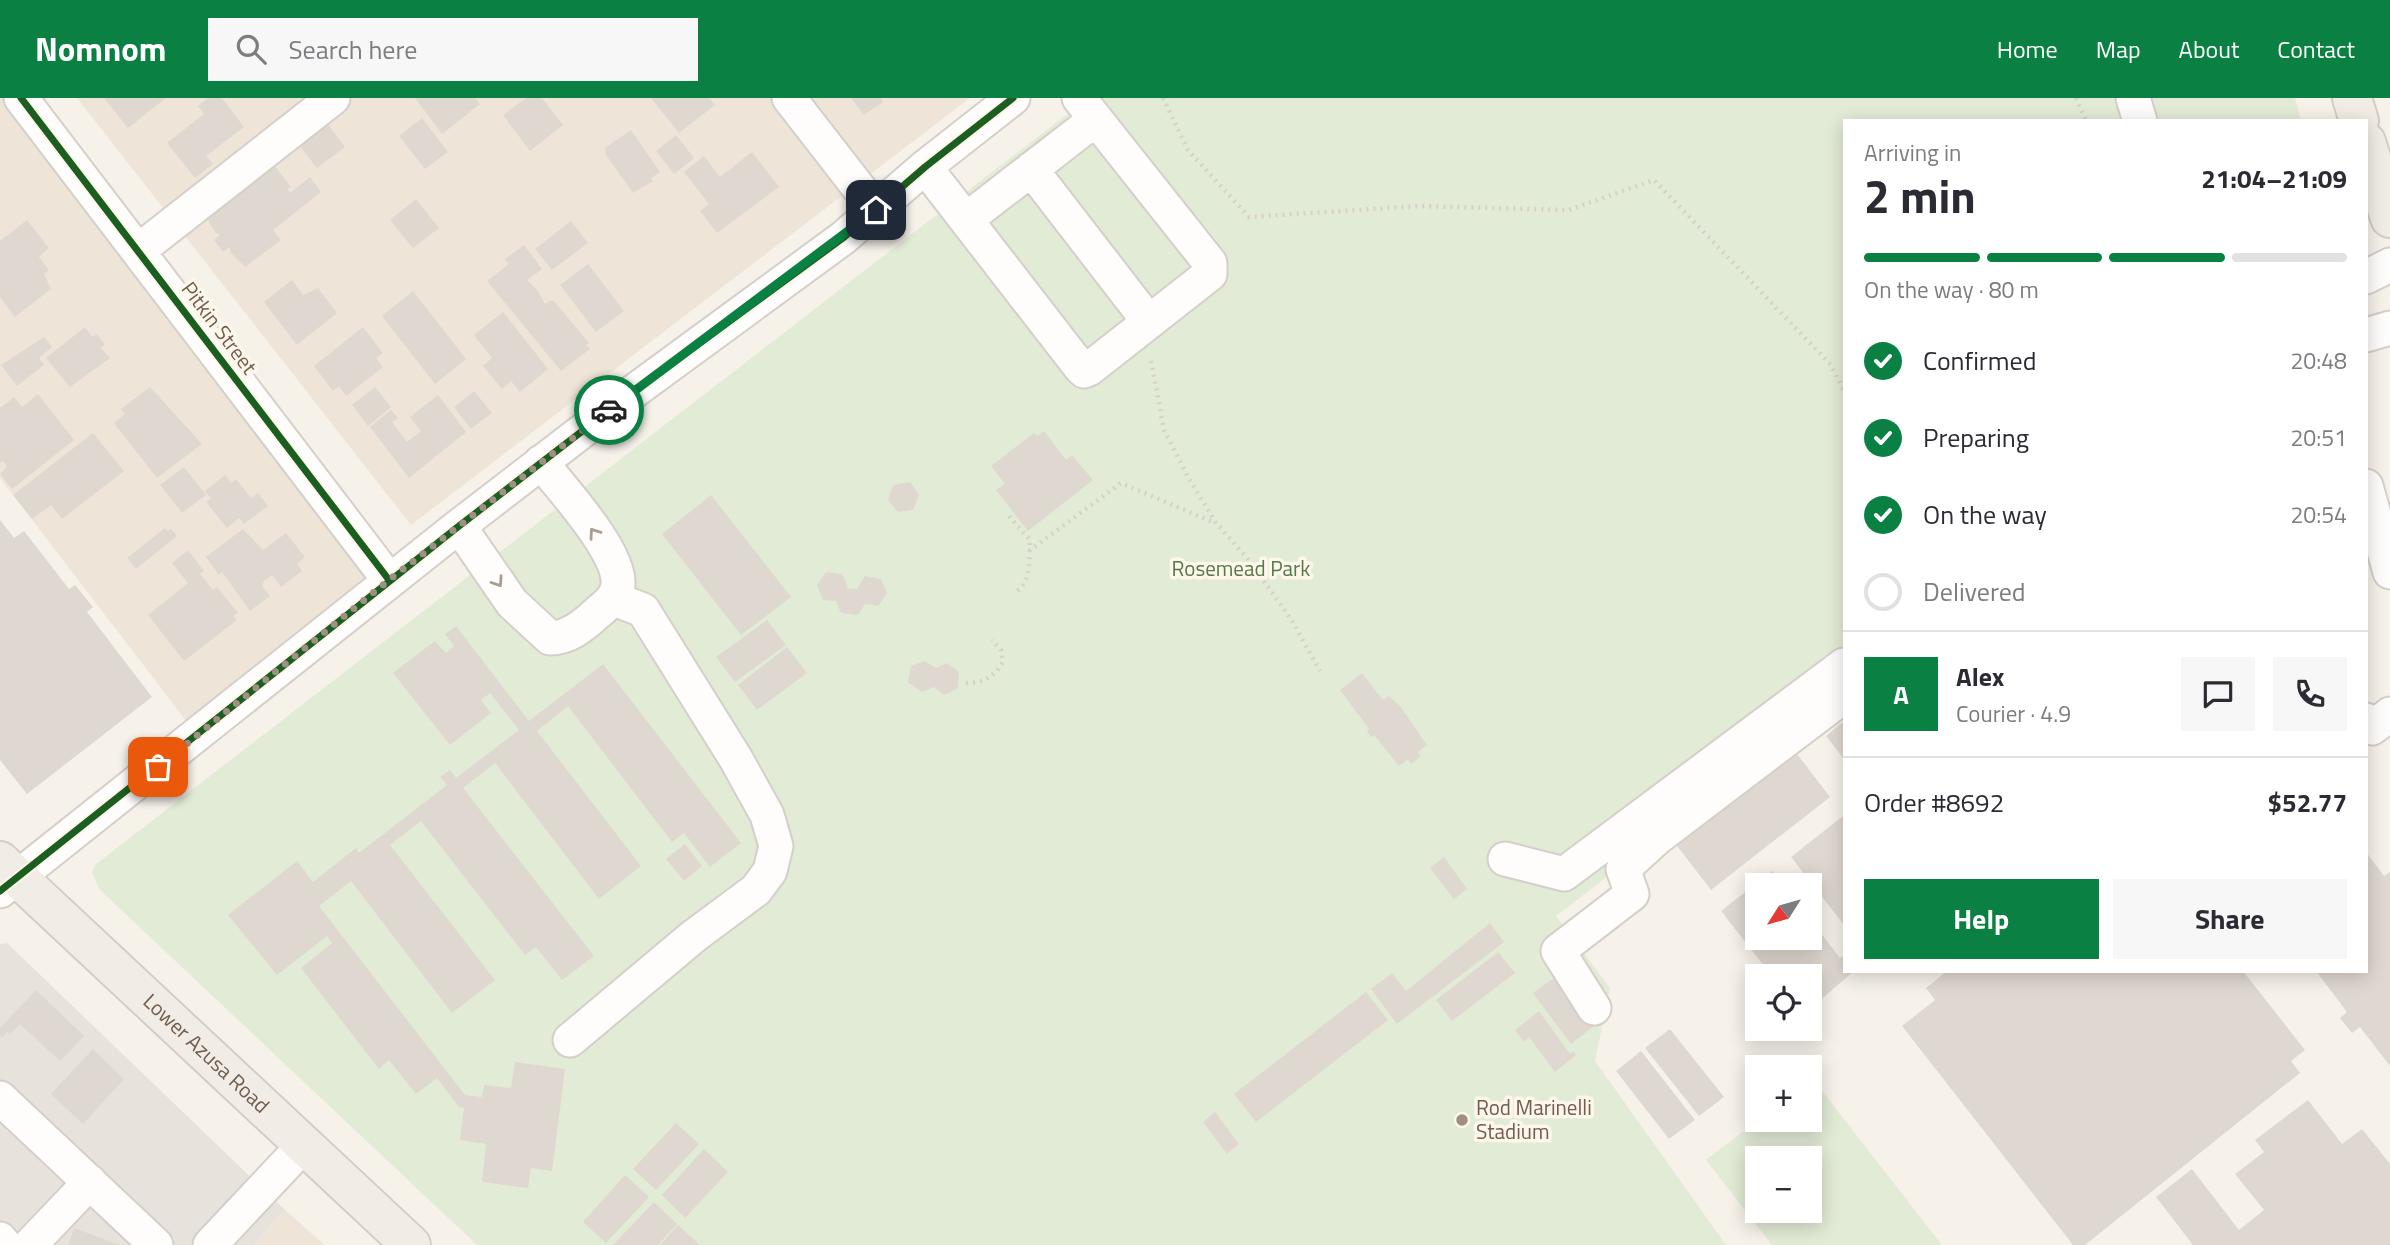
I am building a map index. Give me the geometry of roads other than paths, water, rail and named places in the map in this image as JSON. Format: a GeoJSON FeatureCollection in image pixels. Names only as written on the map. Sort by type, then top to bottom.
{"type":"FeatureCollection","features":[{"type":"Feature","properties":{"kind":"main road"},"geometry":{"type":"LineString","coordinates":[[2352,98],[2362,119]]}},
{"type":"Feature","properties":{"kind":"main road"},"geometry":{"type":"LineString","coordinates":[[2371,139],[2381,216]]}},
{"type":"Feature","properties":{"kind":"main road","name":"Lower Azusa Road"},"geometry":{"type":"LineString","coordinates":[[6,876],[411,1245]]}},
{"type":"Feature","properties":{"kind":"street","name":"Pitkin Street"},"geometry":{"type":"LineString","coordinates":[[21,98],[389,580]]}},
{"type":"Feature","properties":{"kind":"street"},"geometry":{"type":"LineString","coordinates":[[138,251],[333,98]]}},
{"type":"Feature","properties":{"kind":"street"},"geometry":{"type":"LineString","coordinates":[[789,98],[876,210]]}},
{"type":"Feature","properties":{"kind":"street"},"geometry":{"type":"LineString","coordinates":[[6,876],[541,462],[876,210],[925,167],[1013,98]]}},
{"type":"Feature","properties":{"kind":"street"},"geometry":{"type":"LineString","coordinates":[[2133,98],[2139,119]]}},
{"type":"Feature","properties":{"kind":"street"},"geometry":{"type":"LineString","coordinates":[[925,167],[1084,370],[1210,274],[1211,269],[1088,108],[1031,169],[967,219]]}},
{"type":"Feature","properties":{"kind":"street"},"geometry":{"type":"LineString","coordinates":[[1031,169],[1149,322]]}},
{"type":"Feature","properties":{"kind":"street"},"geometry":{"type":"LineString","coordinates":[[2368,276],[2390,265]]}},
{"type":"Feature","properties":{"kind":"street"},"geometry":{"type":"LineString","coordinates":[[2368,334],[2390,328]]}},
{"type":"Feature","properties":{"kind":"street"},"geometry":{"type":"LineString","coordinates":[[459,526],[512,603],[550,638],[561,638],[586,624],[614,599],[618,583],[612,559],[541,462]]}},
{"type":"Feature","properties":{"kind":"street"},"geometry":{"type":"LineString","coordinates":[[2368,493],[2390,572]]}},
{"type":"Feature","properties":{"kind":"street"},"geometry":{"type":"LineString","coordinates":[[570,1040],[694,936],[756,890],[770,871],[776,846],[767,815],[736,759],[643,610],[614,599]]}},
{"type":"Feature","properties":{"kind":"street"},"geometry":{"type":"LineString","coordinates":[[1505,859],[1564,874],[1843,666]]}},
{"type":"Feature","properties":{"kind":"street"},"geometry":{"type":"LineString","coordinates":[[1594,1008],[1558,951],[1632,894],[1623,869],[1657,838],[1843,697]]}},
{"type":"Feature","properties":{"kind":"street"},"geometry":{"type":"LineString","coordinates":[[2368,723],[2372,728],[2390,714]]}},
{"type":"Feature","properties":{"kind":"street"},"geometry":{"type":"LineString","coordinates":[[0,1098],[156,1245]]}},
{"type":"Feature","properties":{"kind":"street"},"geometry":{"type":"LineString","coordinates":[[210,1245],[304,1145]]}},
{"type":"Feature","properties":{"kind":"street"},"geometry":{"type":"LineString","coordinates":[[30,1245],[90,1182]]}},
{"type":"Feature","properties":{"kind":"street"},"geometry":{"type":"LineString","coordinates":[[0,1239],[5,1245]]}},
{"type":"Feature","properties":{"kind":"place","name":"Rod Marinelli Stadium"},"geometry":{"type":"Point","coordinates":[1462,1120]}},
{"type":"Feature","properties":{"kind":"park label","name":"Rosemead Park"},"geometry":{"type":"Point","coordinates":[1241,569]}}]}
